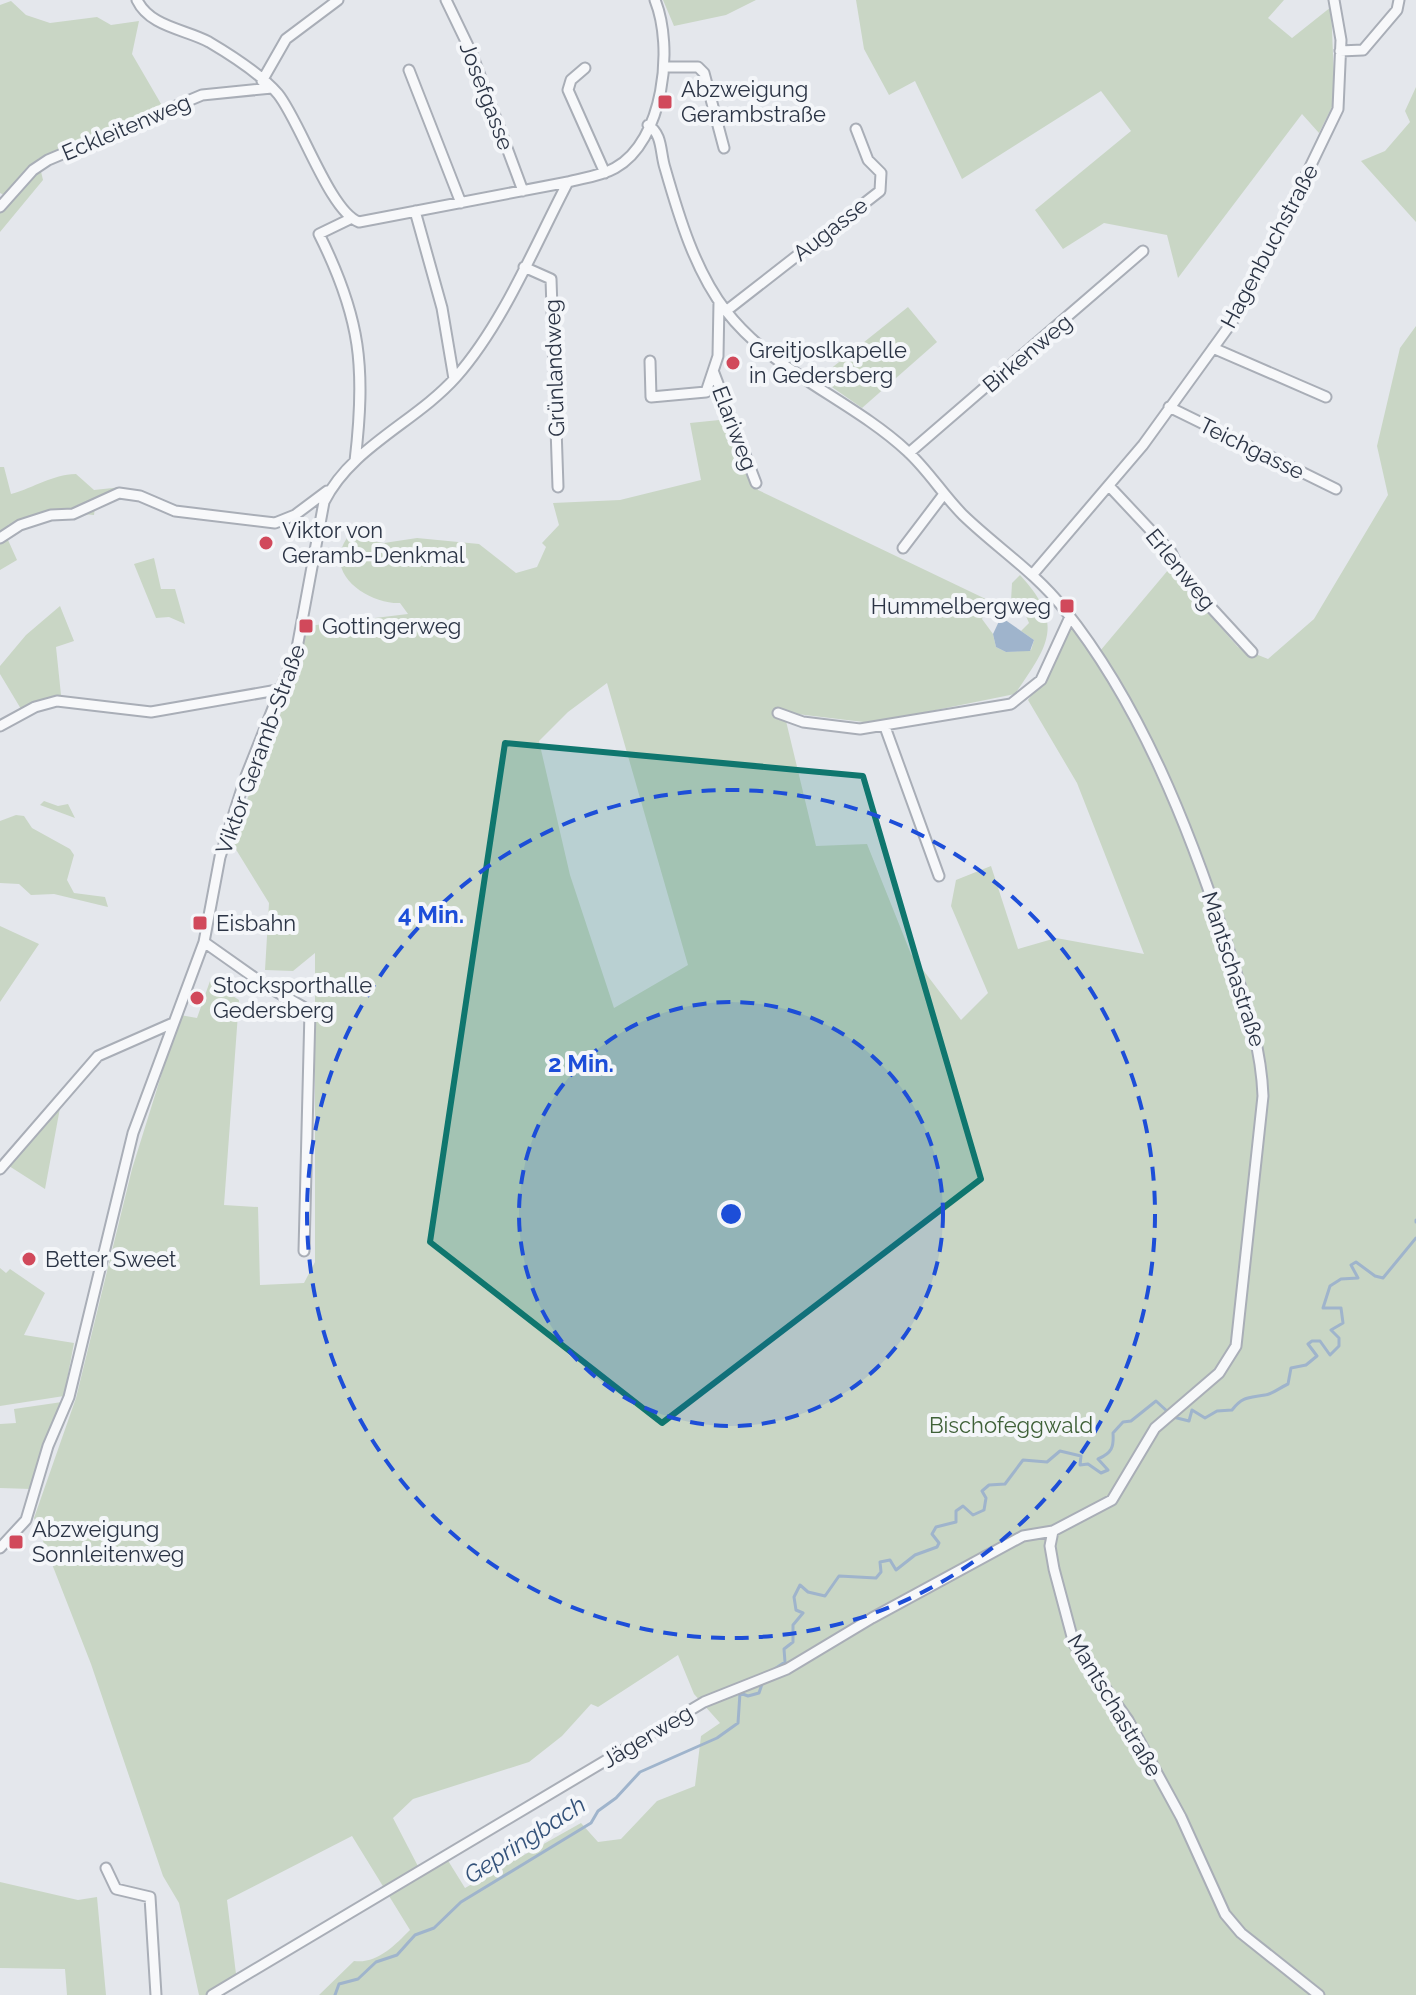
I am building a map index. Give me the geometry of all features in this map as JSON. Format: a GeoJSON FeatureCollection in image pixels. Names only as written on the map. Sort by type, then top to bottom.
{"type":"FeatureCollection","features":[{"type":"Feature","properties":{"kind":"street"},"geometry":{"type":"LineString","coordinates":[[137,0],[153,19],[210,43],[272,88],[284,103],[350,219],[359,222],[568,182],[605,173],[626,160],[648,125],[661,93],[666,67],[664,29],[655,0]]}},
{"type":"Feature","properties":{"kind":"street"},"geometry":{"type":"LineString","coordinates":[[262,81],[286,39],[338,0]]}},
{"type":"Feature","properties":{"kind":"street","name":"Hagenbuchstraße"},"geometry":{"type":"LineString","coordinates":[[1033,574],[1110,487],[1213,348],[1254,283],[1338,109],[1340,51],[1334,0]]}},
{"type":"Feature","properties":{"kind":"street"},"geometry":{"type":"LineString","coordinates":[[1340,51],[1363,50],[1397,10],[1399,0]]}},
{"type":"Feature","properties":{"kind":"street","name":"Josefgasse"},"geometry":{"type":"LineString","coordinates":[[447,1],[472,54],[523,191]]}},
{"type":"Feature","properties":{"kind":"street"},"geometry":{"type":"LineString","coordinates":[[666,67],[698,67],[704,73],[724,148]]}},
{"type":"Feature","properties":{"kind":"street"},"geometry":{"type":"LineString","coordinates":[[585,68],[571,80],[568,90],[605,173]]}},
{"type":"Feature","properties":{"kind":"street"},"geometry":{"type":"LineString","coordinates":[[409,70],[461,203]]}},
{"type":"Feature","properties":{"kind":"street","name":"Eckleitenweg"},"geometry":{"type":"LineString","coordinates":[[0,207],[33,170],[48,160],[202,95],[272,88]]}},
{"type":"Feature","properties":{"kind":"street","name":"Mantschastraße"},"geometry":{"type":"LineString","coordinates":[[648,125],[659,137],[664,165],[694,254],[719,302],[776,358],[909,453],[973,524],[1033,574],[1070,617],[1125,704],[1196,851],[1262,1058],[1263,1096],[1236,1346],[1219,1373],[1162,1420],[1112,1500],[1053,1531],[1050,1546],[1074,1644],[1128,1720],[1181,1817],[1225,1914],[1241,1933],[1319,1995]]}},
{"type":"Feature","properties":{"kind":"street","name":"Augasse"},"geometry":{"type":"LineString","coordinates":[[726,311],[880,191],[881,173],[868,160],[856,129]]}},
{"type":"Feature","properties":{"kind":"street","name":"Viktor Geramb-Straße"},"geometry":{"type":"LineString","coordinates":[[0,1548],[26,1520],[48,1446],[69,1397],[133,1133],[204,942],[220,857],[236,803],[283,689],[299,641],[318,522],[330,489],[355,461],[454,379],[478,348],[568,182]]}},
{"type":"Feature","properties":{"kind":"street"},"geometry":{"type":"LineString","coordinates":[[415,211],[442,308],[454,379]]}},
{"type":"Feature","properties":{"kind":"street"},"geometry":{"type":"LineString","coordinates":[[350,219],[319,234],[347,292],[356,326],[361,390],[355,461]]}},
{"type":"Feature","properties":{"kind":"street","name":"Birkenweg"},"geometry":{"type":"LineString","coordinates":[[909,453],[1143,251]]}},
{"type":"Feature","properties":{"kind":"street","name":"Grünlandweg"},"geometry":{"type":"LineString","coordinates":[[524,267],[551,279],[558,487]]}},
{"type":"Feature","properties":{"kind":"street","name":"Elariweg"},"geometry":{"type":"LineString","coordinates":[[650,361],[651,397],[706,392],[714,373],[719,302]]}},
{"type":"Feature","properties":{"kind":"street"},"geometry":{"type":"LineString","coordinates":[[1213,348],[1326,397]]}},
{"type":"Feature","properties":{"kind":"street","name":"Elariweg"},"geometry":{"type":"LineString","coordinates":[[714,373],[756,483]]}},
{"type":"Feature","properties":{"kind":"street","name":"Teichgasse"},"geometry":{"type":"LineString","coordinates":[[1169,407],[1336,489]]}},
{"type":"Feature","properties":{"kind":"street","name":"Erlenweg"},"geometry":{"type":"LineString","coordinates":[[1110,487],[1171,552],[1183,577],[1252,652]]}},
{"type":"Feature","properties":{"kind":"street"},"geometry":{"type":"LineString","coordinates":[[0,538],[20,525],[73,514],[119,493],[140,496],[175,511],[275,523],[295,515],[330,489]]}},
{"type":"Feature","properties":{"kind":"street"},"geometry":{"type":"LineString","coordinates":[[903,548],[944,494]]}},
{"type":"Feature","properties":{"kind":"street"},"geometry":{"type":"LineString","coordinates":[[778,713],[803,722],[840,728],[885,727],[994,709],[1024,697],[1050,666],[1070,617]]}},
{"type":"Feature","properties":{"kind":"street"},"geometry":{"type":"LineString","coordinates":[[0,726],[35,707],[57,701],[103,710],[160,712],[283,689]]}},
{"type":"Feature","properties":{"kind":"street"},"geometry":{"type":"LineString","coordinates":[[885,727],[939,876]]}},
{"type":"Feature","properties":{"kind":"street"},"geometry":{"type":"LineString","coordinates":[[204,942],[265,985],[310,1011],[304,1251]]}},
{"type":"Feature","properties":{"kind":"street"},"geometry":{"type":"LineString","coordinates":[[0,1169],[98,1056],[173,1023]]}},
{"type":"Feature","properties":{"kind":"street","name":"Jägerweg"},"geometry":{"type":"LineString","coordinates":[[212,1995],[704,1702],[763,1680],[1023,1536],[1053,1531]]}},
{"type":"Feature","properties":{"kind":"street"},"geometry":{"type":"LineString","coordinates":[[106,1868],[116,1889],[150,1897],[156,1995]]}},
{"type":"Feature","properties":{"kind":"highlighted area"},"geometry":{"type":"Polygon","coordinates":[[[505,743],[863,776],[981,1179],[662,1423],[430,1242],[505,743]]]}},
{"type":"Feature","properties":{"kind":"green space"},"geometry":{"type":"Polygon","coordinates":[[[663,0],[756,0],[726,15],[674,26],[663,0]]]}},
{"type":"Feature","properties":{"kind":"green space"},"geometry":{"type":"Polygon","coordinates":[[[856,0],[1284,0],[1268,18],[1292,38],[1331,7],[1335,101],[1319,133],[1302,114],[1178,278],[1167,235],[1104,223],[1063,249],[1035,210],[1131,131],[1101,91],[962,179],[915,81],[889,95],[864,49],[856,0]]]}},
{"type":"Feature","properties":{"kind":"green space"},"geometry":{"type":"Polygon","coordinates":[[[11,1],[26,15],[50,23],[97,17],[111,25],[139,21],[132,54],[164,109],[38,159],[43,180],[0,232],[0,205],[6,196],[0,193],[0,5],[11,1]]]}},
{"type":"Feature","properties":{"kind":"green space"},"geometry":{"type":"Polygon","coordinates":[[[1416,87],[1416,222],[1361,161],[1385,151],[1410,122],[1405,111],[1416,87]]]}},
{"type":"Feature","properties":{"kind":"green space"},"geometry":{"type":"Polygon","coordinates":[[[908,307],[937,342],[862,408],[819,378],[908,307]]]}},
{"type":"Feature","properties":{"kind":"green space","name":"Bischofeggwald"},"geometry":{"type":"Polygon","coordinates":[[[1416,326],[1416,1995],[319,1995],[354,1961],[378,1957],[410,1930],[352,1836],[227,1900],[236,1974],[205,1995],[199,1995],[179,1903],[163,1876],[91,1664],[34,1518],[76,1398],[132,1169],[180,1015],[197,1018],[210,981],[239,1000],[224,1205],[258,1207],[260,1285],[304,1283],[315,1262],[315,953],[293,971],[265,970],[269,903],[232,843],[283,708],[308,626],[408,614],[400,603],[375,598],[352,584],[340,563],[347,538],[384,543],[417,538],[479,544],[516,573],[537,567],[546,547],[542,543],[559,525],[553,503],[620,500],[701,480],[690,423],[729,419],[758,490],[992,602],[982,619],[993,634],[996,647],[1006,652],[1031,650],[1034,640],[1021,631],[1029,623],[1023,609],[1011,601],[1012,583],[1020,575],[1043,607],[1047,634],[1043,647],[1015,694],[872,723],[780,712],[786,721],[816,846],[867,844],[911,954],[961,1020],[988,993],[951,906],[956,880],[991,866],[1018,949],[1056,938],[1144,954],[1077,783],[1028,700],[1056,660],[1066,630],[1072,628],[1097,662],[1156,775],[1203,890],[1245,1009],[1253,1006],[1219,911],[1120,685],[1100,651],[1174,563],[1176,577],[1238,647],[1268,659],[1314,619],[1388,495],[1377,446],[1400,348],[1416,326]],[[607,683],[568,712],[539,741],[570,875],[614,1008],[688,965],[607,683]],[[678,1655],[598,1707],[591,1704],[562,1736],[529,1762],[413,1799],[393,1818],[422,1874],[447,1859],[465,1888],[581,1823],[598,1842],[621,1839],[657,1801],[695,1786],[701,1736],[720,1723],[694,1694],[678,1655]]]}},
{"type":"Feature","properties":{"kind":"green space"},"geometry":{"type":"Polygon","coordinates":[[[0,467],[4,467],[11,494],[51,479],[76,474],[94,490],[122,487],[122,490],[96,500],[94,515],[47,511],[8,525],[8,540],[17,560],[0,570],[0,467]]]}},
{"type":"Feature","properties":{"kind":"green space"},"geometry":{"type":"Polygon","coordinates":[[[154,558],[161,589],[175,589],[185,624],[169,617],[156,618],[134,564],[154,558]]]}},
{"type":"Feature","properties":{"kind":"green space"},"geometry":{"type":"Polygon","coordinates":[[[60,606],[74,641],[56,647],[61,695],[21,709],[0,674],[0,666],[26,635],[60,606]]]}},
{"type":"Feature","properties":{"kind":"green space"},"geometry":{"type":"Polygon","coordinates":[[[44,801],[58,806],[68,804],[75,818],[40,805],[44,801]]]}},
{"type":"Feature","properties":{"kind":"green space"},"geometry":{"type":"Polygon","coordinates":[[[16,815],[24,816],[32,828],[70,849],[74,855],[67,880],[74,893],[105,897],[108,907],[54,894],[31,895],[19,884],[0,883],[0,821],[16,815]]]}},
{"type":"Feature","properties":{"kind":"green space"},"geometry":{"type":"Polygon","coordinates":[[[0,926],[39,944],[0,1002],[0,926]]]}},
{"type":"Feature","properties":{"kind":"green space"},"geometry":{"type":"Polygon","coordinates":[[[60,1108],[45,1189],[9,1166],[60,1108]]]}},
{"type":"Feature","properties":{"kind":"green space"},"geometry":{"type":"Polygon","coordinates":[[[0,1268],[6,1273],[10,1269],[45,1293],[24,1335],[74,1343],[64,1396],[0,1406],[0,1268]]]}},
{"type":"Feature","properties":{"kind":"green space"},"geometry":{"type":"Polygon","coordinates":[[[62,1402],[31,1489],[0,1488],[0,1424],[16,1423],[14,1409],[62,1402]]]}},
{"type":"Feature","properties":{"kind":"green space"},"geometry":{"type":"Polygon","coordinates":[[[0,1882],[78,1900],[97,1897],[106,1995],[67,1995],[65,1969],[0,1968],[0,1882]]]}},
{"type":"Feature","properties":{"kind":"water"},"geometry":{"type":"Polygon","coordinates":[[[1001,617],[1034,640],[1030,651],[1006,652],[996,647],[993,634],[1001,617]]]}},
{"type":"Feature","properties":{"kind":"waterway","name":"Gepringbach"},"geometry":{"type":"LineString","coordinates":[[1173,1417],[1189,1421],[1192,1410],[1205,1418],[1217,1411],[1232,1410],[1247,1398],[1267,1395],[1288,1384],[1291,1368],[1306,1365],[1317,1356],[1308,1344],[1312,1341],[1320,1341],[1330,1355],[1339,1346],[1339,1338],[1331,1330],[1343,1323],[1341,1308],[1323,1308],[1330,1286],[1341,1279],[1358,1278],[1351,1265],[1356,1262],[1383,1278],[1416,1238]]}},
{"type":"Feature","properties":{"kind":"waterway","name":"Gepringbach"},"geometry":{"type":"LineString","coordinates":[[773,1670],[785,1662],[784,1649],[793,1642],[793,1625],[803,1613],[796,1610],[794,1597],[800,1585],[808,1592],[825,1596],[839,1576],[876,1578],[881,1572],[880,1562],[890,1560],[896,1570],[915,1555],[937,1547],[939,1543],[932,1534],[936,1527],[956,1522],[956,1511],[963,1506],[973,1515],[984,1510],[986,1498],[982,1491],[989,1485],[1005,1484],[1023,1460],[1047,1462],[1060,1451],[1081,1456],[1080,1465],[1088,1464],[1101,1473],[1108,1470],[1098,1459],[1111,1449],[1113,1433],[1123,1422],[1131,1421],[1156,1401],[1168,1412]]}},
{"type":"Feature","properties":{"kind":"waterway","name":"Gepringbach"},"geometry":{"type":"LineString","coordinates":[[335,1995],[339,1984],[358,1979],[376,1962],[397,1955],[415,1935],[434,1928],[461,1902],[591,1823],[598,1811],[616,1798],[640,1772],[717,1738],[738,1723],[740,1693],[748,1696],[759,1693],[763,1681]]}},
{"type":"Feature","properties":{"kind":"place","name":"Abzweigung Gerambstraße"},"geometry":{"type":"Point","coordinates":[665,102]}},
{"type":"Feature","properties":{"kind":"place","name":"Greitjoslkapelle in Gedersberg"},"geometry":{"type":"Point","coordinates":[733,363]}},
{"type":"Feature","properties":{"kind":"place","name":"Viktor von Geramb-Denkmal"},"geometry":{"type":"Point","coordinates":[266,543]}},
{"type":"Feature","properties":{"kind":"place","name":"Hummelbergweg"},"geometry":{"type":"Point","coordinates":[1067,606]}},
{"type":"Feature","properties":{"kind":"place","name":"Gottingerweg"},"geometry":{"type":"Point","coordinates":[306,626]}},
{"type":"Feature","properties":{"kind":"place","name":"Eisbahn"},"geometry":{"type":"Point","coordinates":[200,923]}},
{"type":"Feature","properties":{"kind":"place","name":"Stocksporthalle Gedersberg"},"geometry":{"type":"Point","coordinates":[197,998]}},
{"type":"Feature","properties":{"kind":"place","name":"Better Sweet"},"geometry":{"type":"Point","coordinates":[29,1259]}},
{"type":"Feature","properties":{"kind":"place","name":"Abzweigung Sonnleitenweg"},"geometry":{"type":"Point","coordinates":[16,1542]}}]}
